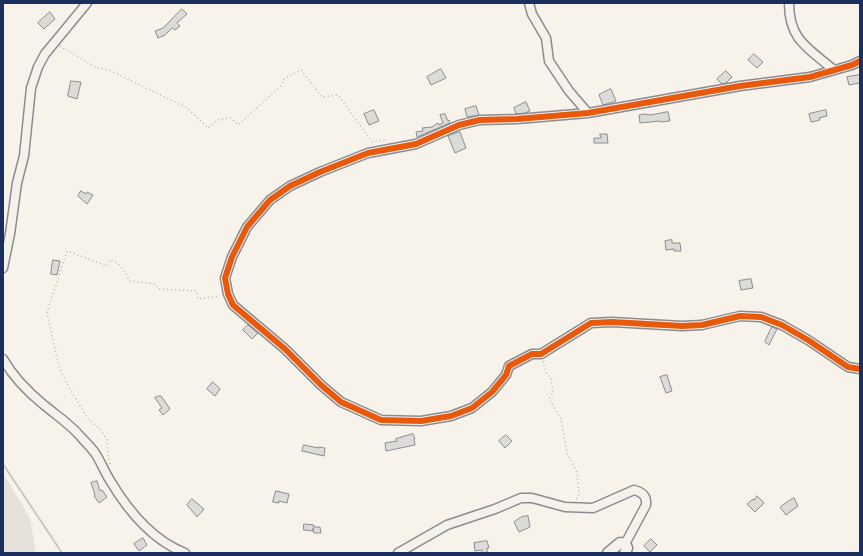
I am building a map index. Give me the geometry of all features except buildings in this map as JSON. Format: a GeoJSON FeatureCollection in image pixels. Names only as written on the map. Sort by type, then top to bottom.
{"type":"FeatureCollection","features":[{"type":"Feature","properties":{"kind":"main road"},"geometry":{"type":"LineString","coordinates":[[608,553],[620,543],[625,548]]}},
{"type":"Feature","properties":{"kind":"street"},"geometry":{"type":"LineString","coordinates":[[3,268],[10,234],[17,183],[24,156],[31,88],[41,60],[87,3]]}},
{"type":"Feature","properties":{"kind":"street"},"geometry":{"type":"LineString","coordinates":[[528,3],[532,14],[546,38],[549,61],[569,91],[588,113]]}},
{"type":"Feature","properties":{"kind":"street"},"geometry":{"type":"LineString","coordinates":[[789,3],[789,16],[793,30],[799,39],[834,70]]}},
{"type":"Feature","properties":{"kind":"street"},"geometry":{"type":"LineString","coordinates":[[860,61],[852,65],[810,77],[740,86],[588,113],[517,120],[480,120],[459,125],[416,144],[368,153],[320,172],[290,186],[270,200],[247,227],[232,257],[225,278],[228,294],[233,305],[285,349],[321,385],[342,402],[381,420],[421,421],[451,416],[472,408],[492,392],[506,375],[509,366],[532,354],[541,354],[591,323],[612,322],[682,326],[702,324],[740,316],[761,317],[782,324],[848,367],[860,368]]}},
{"type":"Feature","properties":{"kind":"street"},"geometry":{"type":"LineString","coordinates":[[3,359],[18,381],[74,430],[94,452],[116,491],[129,509],[147,529],[166,544],[185,553]]}},
{"type":"Feature","properties":{"kind":"street"},"geometry":{"type":"LineString","coordinates":[[398,553],[447,525],[495,509],[521,498],[532,498],[565,507],[593,508],[634,490],[644,495],[646,505],[625,548]]}},
{"type":"Feature","properties":{"kind":"path"},"geometry":{"type":"LineString","coordinates":[[54,42],[97,68],[109,70],[187,108],[208,128],[218,120],[231,118],[238,125],[282,85],[284,79],[301,70],[322,97],[338,95],[372,142],[383,140],[388,142]]}},
{"type":"Feature","properties":{"kind":"path"},"geometry":{"type":"LineString","coordinates":[[112,470],[108,457],[107,440],[100,429],[89,420],[71,391],[59,366],[47,312],[67,251],[107,266],[110,260],[115,261],[130,281],[155,284],[159,289],[197,291],[198,299],[228,294]]}},
{"type":"Feature","properties":{"kind":"path"},"geometry":{"type":"LineString","coordinates":[[541,354],[547,375],[551,378],[553,394],[549,399],[561,418],[567,453],[577,472],[579,494],[578,500]]}},
{"type":"Feature","properties":{"kind":"shaded area"},"geometry":{"type":"Polygon","coordinates":[[[3,473],[30,518],[36,553],[3,553],[3,473]]]}},
{"type":"Feature","properties":{"kind":"waterway"},"geometry":{"type":"LineString","coordinates":[[3,464],[62,553]]}},
{"type":"Feature","properties":{"kind":"cycle path"},"geometry":{"type":"LineString","coordinates":[[860,61],[852,65],[810,77],[740,86],[588,113],[517,119],[480,120],[459,125],[416,144],[368,153],[320,172],[290,186],[270,200],[247,227],[232,257],[225,278],[228,294],[233,305],[285,349],[321,385],[341,402],[381,420],[421,421],[451,416],[472,408],[492,392],[506,375],[509,366],[532,354],[541,354],[591,323],[612,322],[682,326],[702,325],[740,316],[761,317],[782,325],[808,340],[848,367],[860,369]]}}]}
